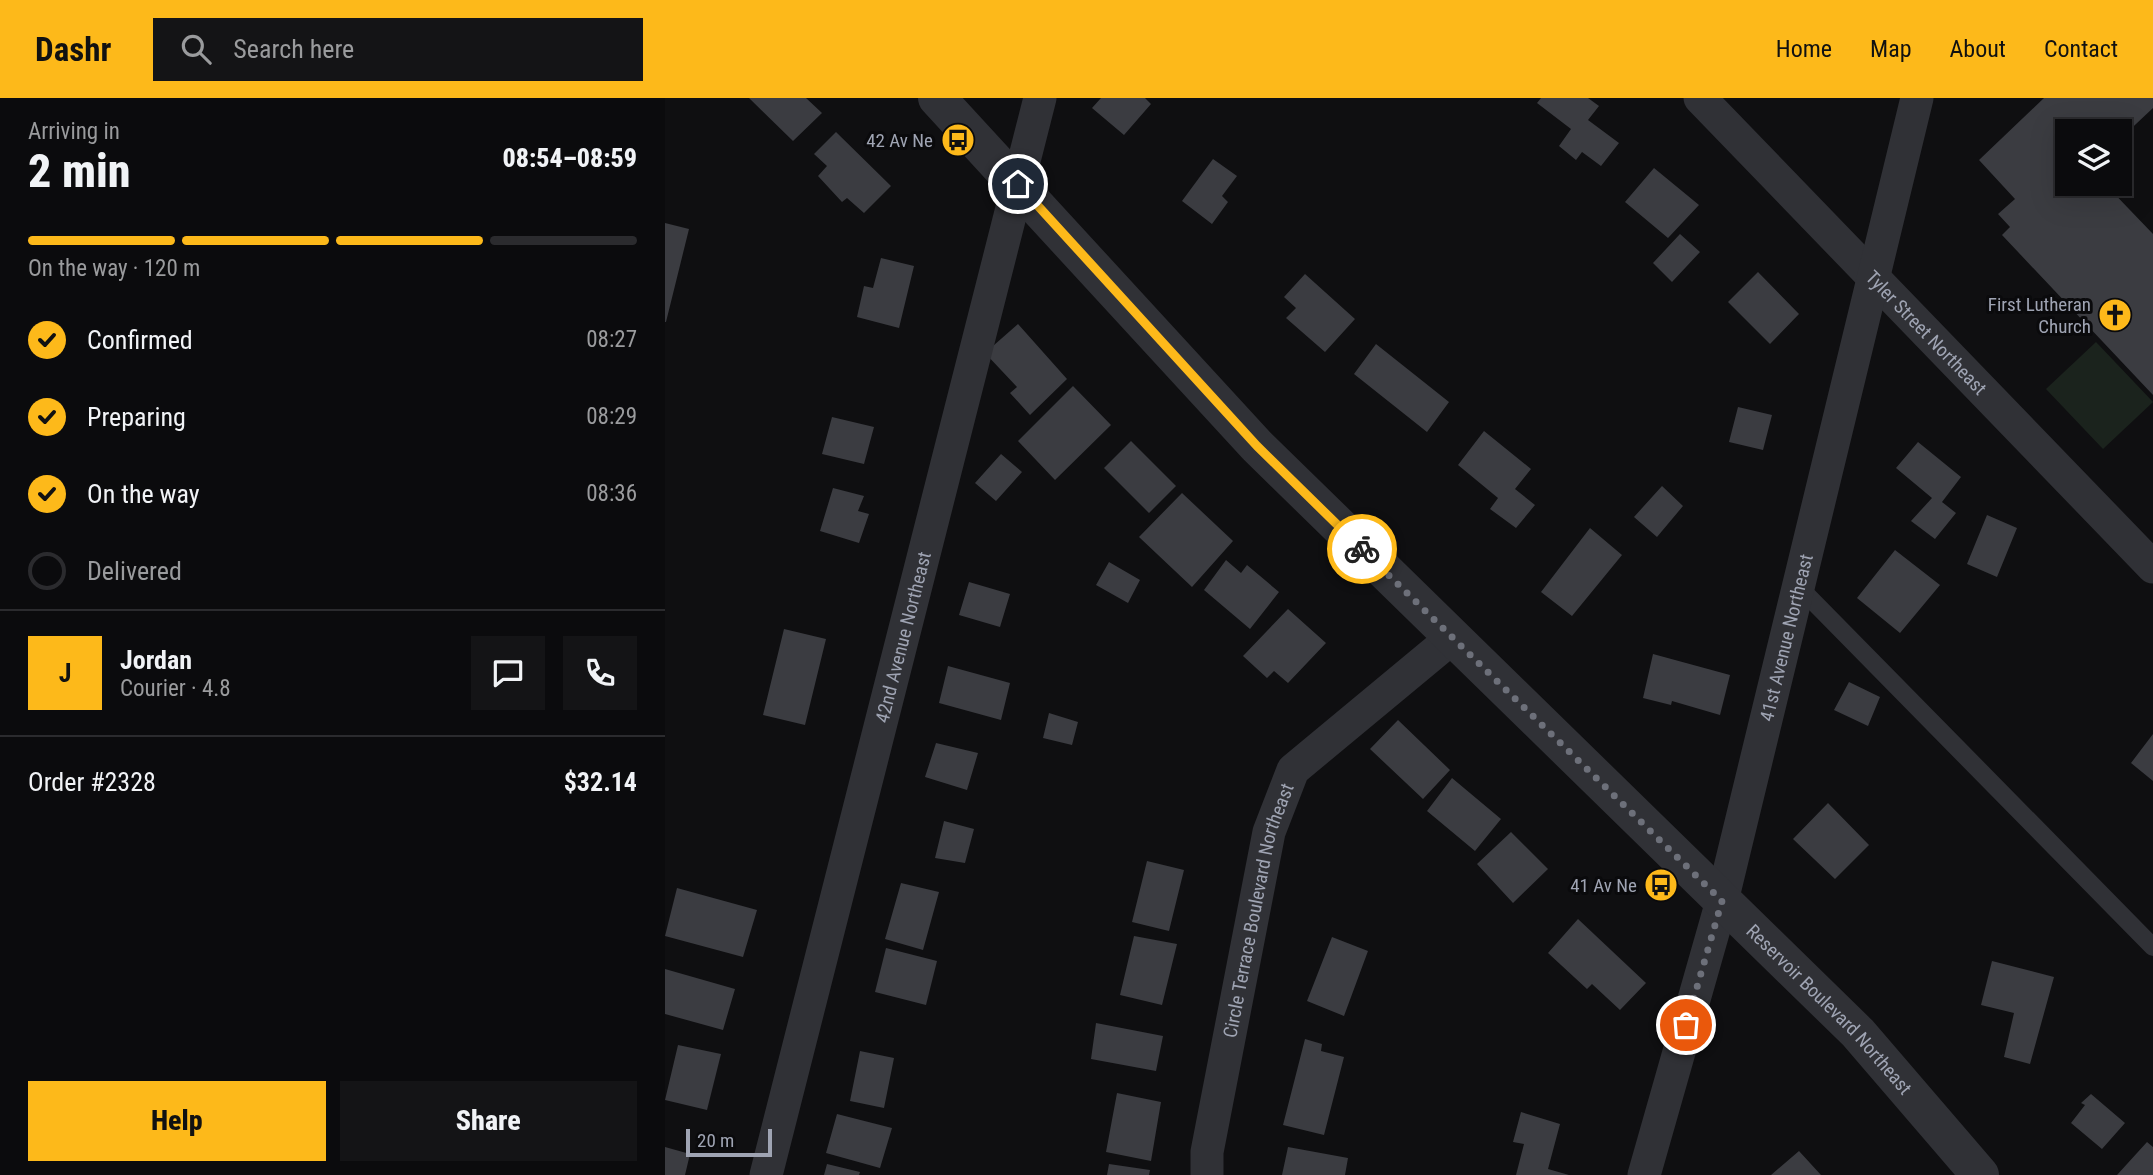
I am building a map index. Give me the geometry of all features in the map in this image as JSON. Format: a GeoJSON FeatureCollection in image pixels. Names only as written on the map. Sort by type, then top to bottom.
{"type":"FeatureCollection","features":[{"type":"Feature","properties":{"kind":"street","name":"Reservoir Boulevard Northeast"},"geometry":{"type":"LineString","coordinates":[[937,98],[1257,446],[1858,1033],[1980,1175]]}},
{"type":"Feature","properties":{"kind":"street","name":"42nd Avenue Northeast"},"geometry":{"type":"LineString","coordinates":[[766,1175],[1040,98]]}},
{"type":"Feature","properties":{"kind":"street","name":"Tyler Street Northeast"},"geometry":{"type":"LineString","coordinates":[[1700,98],[2153,567]]}},
{"type":"Feature","properties":{"kind":"street","name":"41st Avenue Northeast"},"geometry":{"type":"LineString","coordinates":[[1644,1175],[1722,901],[1917,98]]}},
{"type":"Feature","properties":{"kind":"street","name":"Circle Terrace Boulevard Northeast"},"geometry":{"type":"LineString","coordinates":[[1207,1175],[1207,1152],[1269,832],[1293,770],[1451,638]]}},
{"type":"Feature","properties":{"kind":"lane"},"geometry":{"type":"LineString","coordinates":[[1798,586],[2153,947]]}},
{"type":"Feature","properties":{"kind":"shaded area"},"geometry":{"type":"Polygon","coordinates":[[[2096,342],[2153,402],[2103,449],[2046,389],[2096,342]]]}},
{"type":"Feature","properties":{"kind":"building"},"geometry":{"type":"Polygon","coordinates":[[[749,98],[806,98],[822,113],[793,141],[749,98]]]}},
{"type":"Feature","properties":{"kind":"building"},"geometry":{"type":"Polygon","coordinates":[[[1101,98],[1145,98],[1151,104],[1124,135],[1092,108],[1101,98]]]}},
{"type":"Feature","properties":{"kind":"building"},"geometry":{"type":"Polygon","coordinates":[[[1541,98],[1588,98],[1599,106],[1588,120],[1619,143],[1601,166],[1582,152],[1576,160],[1559,146],[1571,129],[1537,103],[1541,98]]]}},
{"type":"Feature","properties":{"kind":"building","name":"First Lutheran Church"},"geometry":{"type":"Polygon","coordinates":[[[2044,98],[2153,98],[2153,108],[2132,128],[2132,119],[2055,119],[2055,196],[2117,196],[2153,234],[2153,395],[2002,235],[2010,227],[1998,214],[2015,199],[1979,160],[2044,98]]]}},
{"type":"Feature","properties":{"kind":"building"},"geometry":{"type":"Polygon","coordinates":[[[836,132],[891,186],[864,213],[847,198],[842,202],[818,176],[827,166],[814,154],[836,132]]]}},
{"type":"Feature","properties":{"kind":"building"},"geometry":{"type":"Polygon","coordinates":[[[1213,159],[1237,176],[1222,196],[1228,202],[1212,224],[1182,201],[1213,159]]]}},
{"type":"Feature","properties":{"kind":"building"},"geometry":{"type":"Polygon","coordinates":[[[1654,168],[1699,205],[1668,238],[1625,202],[1654,168]]]}},
{"type":"Feature","properties":{"kind":"building"},"geometry":{"type":"Polygon","coordinates":[[[665,223],[689,229],[666,322],[665,322],[665,223]]]}},
{"type":"Feature","properties":{"kind":"building"},"geometry":{"type":"Polygon","coordinates":[[[1680,234],[1700,252],[1672,282],[1653,263],[1680,234]]]}},
{"type":"Feature","properties":{"kind":"building"},"geometry":{"type":"Polygon","coordinates":[[[881,258],[914,266],[899,328],[857,317],[864,286],[873,288],[881,258]]]}},
{"type":"Feature","properties":{"kind":"building"},"geometry":{"type":"Polygon","coordinates":[[[1758,272],[1799,314],[1770,344],[1728,302],[1758,272]]]}},
{"type":"Feature","properties":{"kind":"building"},"geometry":{"type":"Polygon","coordinates":[[[1305,274],[1355,319],[1325,352],[1286,318],[1296,308],[1284,297],[1305,274]]]}},
{"type":"Feature","properties":{"kind":"building"},"geometry":{"type":"Polygon","coordinates":[[[1018,324],[1067,379],[1030,415],[1010,393],[1017,387],[985,353],[1018,324]]]}},
{"type":"Feature","properties":{"kind":"building"},"geometry":{"type":"Polygon","coordinates":[[[1376,344],[1449,402],[1427,432],[1354,374],[1376,344]]]}},
{"type":"Feature","properties":{"kind":"building"},"geometry":{"type":"Polygon","coordinates":[[[1073,386],[1111,425],[1055,480],[1018,441],[1073,386]]]}},
{"type":"Feature","properties":{"kind":"building"},"geometry":{"type":"Polygon","coordinates":[[[1738,407],[1772,415],[1763,450],[1729,442],[1738,407]]]}},
{"type":"Feature","properties":{"kind":"building"},"geometry":{"type":"Polygon","coordinates":[[[832,417],[874,427],[864,464],[822,454],[832,417]]]}},
{"type":"Feature","properties":{"kind":"building"},"geometry":{"type":"Polygon","coordinates":[[[1484,431],[1531,469],[1515,489],[1535,505],[1516,528],[1490,509],[1498,498],[1458,465],[1484,431]]]}},
{"type":"Feature","properties":{"kind":"building"},"geometry":{"type":"Polygon","coordinates":[[[1131,441],[1176,486],[1149,513],[1104,468],[1131,441]]]}},
{"type":"Feature","properties":{"kind":"building"},"geometry":{"type":"Polygon","coordinates":[[[1918,442],[1961,477],[1942,502],[1956,513],[1935,539],[1911,521],[1932,498],[1896,468],[1918,442]]]}},
{"type":"Feature","properties":{"kind":"building"},"geometry":{"type":"Polygon","coordinates":[[[1001,454],[1022,472],[996,501],[975,483],[1001,454]]]}},
{"type":"Feature","properties":{"kind":"building"},"geometry":{"type":"Polygon","coordinates":[[[1662,486],[1683,506],[1657,537],[1634,517],[1662,486]]]}},
{"type":"Feature","properties":{"kind":"building"},"geometry":{"type":"Polygon","coordinates":[[[833,488],[864,496],[858,511],[869,514],[859,543],[820,531],[833,488]]]}},
{"type":"Feature","properties":{"kind":"building"},"geometry":{"type":"Polygon","coordinates":[[[1182,493],[1233,541],[1192,587],[1139,537],[1182,493]]]}},
{"type":"Feature","properties":{"kind":"building"},"geometry":{"type":"Polygon","coordinates":[[[1987,515],[2017,528],[1997,577],[1967,564],[1987,515]]]}},
{"type":"Feature","properties":{"kind":"building"},"geometry":{"type":"Polygon","coordinates":[[[1590,528],[1622,555],[1572,616],[1541,592],[1590,528]]]}},
{"type":"Feature","properties":{"kind":"building"},"geometry":{"type":"Polygon","coordinates":[[[1895,550],[1940,585],[1900,633],[1857,598],[1895,550]]]}},
{"type":"Feature","properties":{"kind":"building"},"geometry":{"type":"Polygon","coordinates":[[[1226,560],[1241,573],[1247,565],[1279,592],[1250,629],[1204,590],[1226,560]]]}},
{"type":"Feature","properties":{"kind":"building"},"geometry":{"type":"Polygon","coordinates":[[[1109,562],[1140,580],[1128,603],[1096,585],[1109,562]]]}},
{"type":"Feature","properties":{"kind":"building"},"geometry":{"type":"Polygon","coordinates":[[[969,582],[1010,594],[1000,627],[959,615],[969,582]]]}},
{"type":"Feature","properties":{"kind":"building"},"geometry":{"type":"Polygon","coordinates":[[[1288,609],[1326,643],[1288,683],[1274,671],[1267,678],[1243,656],[1288,609]]]}},
{"type":"Feature","properties":{"kind":"building"},"geometry":{"type":"Polygon","coordinates":[[[784,629],[826,639],[805,725],[763,715],[784,629]]]}},
{"type":"Feature","properties":{"kind":"building"},"geometry":{"type":"Polygon","coordinates":[[[1653,654],[1730,675],[1720,715],[1672,701],[1671,705],[1643,698],[1653,654]]]}},
{"type":"Feature","properties":{"kind":"building"},"geometry":{"type":"Polygon","coordinates":[[[948,666],[1010,683],[1001,720],[939,703],[948,666]]]}},
{"type":"Feature","properties":{"kind":"building"},"geometry":{"type":"Polygon","coordinates":[[[1849,682],[1880,697],[1868,726],[1834,710],[1849,682]]]}},
{"type":"Feature","properties":{"kind":"building"},"geometry":{"type":"Polygon","coordinates":[[[1049,713],[1078,722],[1072,745],[1043,738],[1049,713]]]}},
{"type":"Feature","properties":{"kind":"building"},"geometry":{"type":"Polygon","coordinates":[[[1398,720],[1450,770],[1423,799],[1370,749],[1398,720]]]}},
{"type":"Feature","properties":{"kind":"building"},"geometry":{"type":"Polygon","coordinates":[[[2153,734],[2153,781],[2131,763],[2153,734]]]}},
{"type":"Feature","properties":{"kind":"building"},"geometry":{"type":"Polygon","coordinates":[[[936,743],[978,753],[967,790],[925,777],[936,743]]]}},
{"type":"Feature","properties":{"kind":"building"},"geometry":{"type":"Polygon","coordinates":[[[1452,778],[1501,819],[1475,851],[1427,811],[1452,778]]]}},
{"type":"Feature","properties":{"kind":"building"},"geometry":{"type":"Polygon","coordinates":[[[1828,803],[1869,845],[1835,879],[1793,839],[1828,803]]]}},
{"type":"Feature","properties":{"kind":"building"},"geometry":{"type":"Polygon","coordinates":[[[944,821],[974,829],[965,863],[935,858],[944,821]]]}},
{"type":"Feature","properties":{"kind":"building"},"geometry":{"type":"Polygon","coordinates":[[[1511,832],[1548,869],[1513,903],[1477,864],[1511,832]]]}},
{"type":"Feature","properties":{"kind":"building"},"geometry":{"type":"Polygon","coordinates":[[[1147,861],[1184,870],[1169,931],[1132,922],[1147,861]]]}},
{"type":"Feature","properties":{"kind":"building"},"geometry":{"type":"Polygon","coordinates":[[[901,883],[939,892],[923,950],[885,939],[901,883]]]}},
{"type":"Feature","properties":{"kind":"building"},"geometry":{"type":"Polygon","coordinates":[[[677,888],[757,910],[743,957],[665,936],[677,888]]]}},
{"type":"Feature","properties":{"kind":"building"},"geometry":{"type":"Polygon","coordinates":[[[1578,919],[1646,983],[1620,1010],[1592,984],[1587,989],[1548,953],[1578,919]]]}},
{"type":"Feature","properties":{"kind":"building"},"geometry":{"type":"Polygon","coordinates":[[[1134,936],[1177,944],[1162,1005],[1120,995],[1134,936]]]}},
{"type":"Feature","properties":{"kind":"building"},"geometry":{"type":"Polygon","coordinates":[[[1332,937],[1368,951],[1344,1016],[1307,1001],[1332,937]]]}},
{"type":"Feature","properties":{"kind":"building"},"geometry":{"type":"Polygon","coordinates":[[[886,948],[937,961],[926,1005],[875,992],[886,948]]]}},
{"type":"Feature","properties":{"kind":"building"},"geometry":{"type":"Polygon","coordinates":[[[1992,961],[2054,977],[2030,1064],[2004,1057],[2014,1013],[1981,1005],[1992,961]]]}},
{"type":"Feature","properties":{"kind":"building"},"geometry":{"type":"Polygon","coordinates":[[[665,969],[735,989],[723,1030],[665,1014],[665,969]]]}},
{"type":"Feature","properties":{"kind":"building"},"geometry":{"type":"Polygon","coordinates":[[[1096,1023],[1163,1036],[1156,1071],[1091,1059],[1096,1023]]]}},
{"type":"Feature","properties":{"kind":"building"},"geometry":{"type":"Polygon","coordinates":[[[1305,1039],[1322,1044],[1321,1051],[1344,1057],[1324,1135],[1283,1125],[1305,1039]]]}},
{"type":"Feature","properties":{"kind":"building"},"geometry":{"type":"Polygon","coordinates":[[[678,1045],[721,1054],[707,1110],[665,1100],[678,1045]]]}},
{"type":"Feature","properties":{"kind":"building"},"geometry":{"type":"Polygon","coordinates":[[[860,1051],[894,1058],[884,1108],[850,1101],[860,1051]]]}},
{"type":"Feature","properties":{"kind":"building"},"geometry":{"type":"Polygon","coordinates":[[[1117,1093],[1161,1102],[1151,1161],[1106,1152],[1117,1093]]]}},
{"type":"Feature","properties":{"kind":"building"},"geometry":{"type":"Polygon","coordinates":[[[2091,1094],[2125,1123],[2102,1149],[2071,1123],[2085,1105],[2081,1103],[2091,1094]]]}},
{"type":"Feature","properties":{"kind":"building"},"geometry":{"type":"Polygon","coordinates":[[[1521,1112],[1560,1124],[1548,1169],[1569,1175],[1516,1175],[1524,1144],[1513,1142],[1521,1112]]]}},
{"type":"Feature","properties":{"kind":"building"},"geometry":{"type":"Polygon","coordinates":[[[837,1114],[892,1128],[880,1168],[826,1153],[837,1114]]]}},
{"type":"Feature","properties":{"kind":"building"},"geometry":{"type":"Polygon","coordinates":[[[2147,1142],[2153,1147],[2153,1175],[2117,1175],[2147,1142]]]}},
{"type":"Feature","properties":{"kind":"building"},"geometry":{"type":"Polygon","coordinates":[[[665,1147],[690,1154],[685,1175],[665,1175],[665,1147]]]}},
{"type":"Feature","properties":{"kind":"building"},"geometry":{"type":"Polygon","coordinates":[[[1288,1147],[1348,1158],[1345,1175],[1282,1175],[1288,1147]]]}},
{"type":"Feature","properties":{"kind":"building"},"geometry":{"type":"Polygon","coordinates":[[[1799,1151],[1821,1175],[1771,1175],[1799,1151]]]}},
{"type":"Feature","properties":{"kind":"building"},"geometry":{"type":"Polygon","coordinates":[[[827,1164],[860,1172],[859,1175],[824,1175],[827,1164]]]}},
{"type":"Feature","properties":{"kind":"building"},"geometry":{"type":"Polygon","coordinates":[[[1109,1164],[1150,1170],[1149,1175],[1107,1175],[1109,1164]]]}},
{"type":"Feature","properties":{"kind":"way so far"},"geometry":{"type":"LineString","coordinates":[[1362,549],[1722,901],[1686,1025]]}},
{"type":"Feature","properties":{"kind":"place","name":"42 Av Ne"},"geometry":{"type":"Point","coordinates":[958,140]}},
{"type":"Feature","properties":{"kind":"place","name":"First Lutheran Church"},"geometry":{"type":"Point","coordinates":[2115,315]}},
{"type":"Feature","properties":{"kind":"place","name":"41 Av Ne"},"geometry":{"type":"Point","coordinates":[1661,885]}},
{"type":"Feature","properties":{"kind":"route"},"geometry":{"type":"LineString","coordinates":[[1018,184],[1257,446],[1362,549]]}}]}
